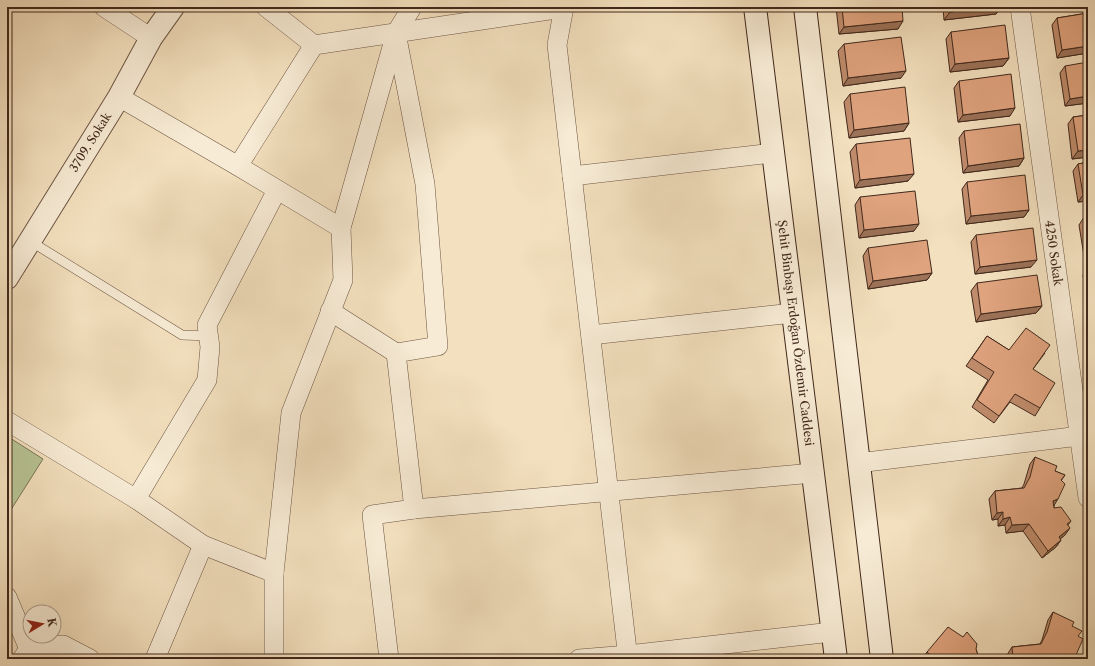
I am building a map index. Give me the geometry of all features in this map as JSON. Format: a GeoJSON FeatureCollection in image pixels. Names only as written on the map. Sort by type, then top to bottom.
{"type":"FeatureCollection","features":[{"type":"Feature","properties":{"kind":"main road","name":"3709. Sokak"},"geometry":{"type":"LineString","coordinates":[[7,278],[118,97],[151,38],[173,7]]}},
{"type":"Feature","properties":{"kind":"main road","name":"Şehit Binbaşı Erdoğan Özdemir Caddesi"},"geometry":{"type":"LineString","coordinates":[[756,7],[836,659]]}},
{"type":"Feature","properties":{"kind":"main road"},"geometry":{"type":"LineString","coordinates":[[805,7],[882,659]]}},
{"type":"Feature","properties":{"kind":"street"},"geometry":{"type":"LineString","coordinates":[[104,7],[151,38]]}},
{"type":"Feature","properties":{"kind":"street"},"geometry":{"type":"LineString","coordinates":[[266,7],[314,45],[563,8],[557,45],[628,657]]}},
{"type":"Feature","properties":{"kind":"street"},"geometry":{"type":"LineString","coordinates":[[274,659],[274,572],[291,413],[342,280],[341,228],[396,33],[412,7]]}},
{"type":"Feature","properties":{"kind":"street","name":"4250 Sokak"},"geometry":{"type":"LineString","coordinates":[[1020,7],[1084,435],[1088,498]]}},
{"type":"Feature","properties":{"kind":"street"},"geometry":{"type":"LineString","coordinates":[[330,311],[396,353],[438,346],[426,184],[396,33]]}},
{"type":"Feature","properties":{"kind":"street"},"geometry":{"type":"LineString","coordinates":[[238,166],[314,45]]}},
{"type":"Feature","properties":{"kind":"street"},"geometry":{"type":"LineString","coordinates":[[118,97],[238,166],[341,228]]}},
{"type":"Feature","properties":{"kind":"street"},"geometry":{"type":"LineString","coordinates":[[572,176],[774,153]]}},
{"type":"Feature","properties":{"kind":"street"},"geometry":{"type":"LineString","coordinates":[[136,498],[207,380],[210,347],[207,325],[277,190]]}},
{"type":"Feature","properties":{"kind":"street"},"geometry":{"type":"LineString","coordinates":[[591,335],[793,313]]}},
{"type":"Feature","properties":{"kind":"street"},"geometry":{"type":"LineString","coordinates":[[396,353],[414,509]]}},
{"type":"Feature","properties":{"kind":"street"},"geometry":{"type":"LineString","coordinates":[[7,421],[136,498],[203,545],[274,572]]}},
{"type":"Feature","properties":{"kind":"street"},"geometry":{"type":"LineString","coordinates":[[858,463],[1084,435]]}},
{"type":"Feature","properties":{"kind":"street"},"geometry":{"type":"LineString","coordinates":[[389,659],[372,515],[414,509],[813,473]]}},
{"type":"Feature","properties":{"kind":"street"},"geometry":{"type":"LineString","coordinates":[[155,659],[203,545]]}},
{"type":"Feature","properties":{"kind":"street"},"geometry":{"type":"LineString","coordinates":[[7,597],[30,656],[62,645],[90,659]]}},
{"type":"Feature","properties":{"kind":"street"},"geometry":{"type":"LineString","coordinates":[[580,659],[628,657],[832,632]]}},
{"type":"Feature","properties":{"kind":"lane"},"geometry":{"type":"LineString","coordinates":[[30,241],[182,335],[209,336]]}},
{"type":"Feature","properties":{"kind":"green space"},"geometry":{"type":"Polygon","coordinates":[[[7,436],[43,459],[7,516],[7,436]]]}},
{"type":"Feature","properties":{"kind":"building"},"geometry":{"type":"Polygon","coordinates":[[[842,7],[902,7],[903,21],[844,27],[842,7]]]}},
{"type":"Feature","properties":{"kind":"building"},"geometry":{"type":"Polygon","coordinates":[[[949,7],[994,7],[950,12],[949,7]]]}},
{"type":"Feature","properties":{"kind":"building"},"geometry":{"type":"Polygon","coordinates":[[[1088,13],[1088,46],[1062,50],[1057,18],[1088,13]]]}},
{"type":"Feature","properties":{"kind":"building"},"geometry":{"type":"Polygon","coordinates":[[[1005,25],[1009,58],[955,64],[951,32],[1005,25]]]}},
{"type":"Feature","properties":{"kind":"building"},"geometry":{"type":"Polygon","coordinates":[[[901,37],[906,71],[848,78],[844,44],[901,37]]]}},
{"type":"Feature","properties":{"kind":"building"},"geometry":{"type":"Polygon","coordinates":[[[1088,62],[1088,96],[1070,99],[1065,66],[1088,62]]]}},
{"type":"Feature","properties":{"kind":"building"},"geometry":{"type":"Polygon","coordinates":[[[1011,74],[1015,108],[963,115],[959,81],[1011,74]]]}},
{"type":"Feature","properties":{"kind":"building"},"geometry":{"type":"Polygon","coordinates":[[[905,87],[909,123],[854,130],[850,94],[905,87]]]}},
{"type":"Feature","properties":{"kind":"building"},"geometry":{"type":"Polygon","coordinates":[[[1088,115],[1088,150],[1078,151],[1073,117],[1088,115]]]}},
{"type":"Feature","properties":{"kind":"building"},"geometry":{"type":"Polygon","coordinates":[[[1020,124],[1024,158],[968,166],[964,131],[1020,124]]]}},
{"type":"Feature","properties":{"kind":"building"},"geometry":{"type":"Polygon","coordinates":[[[910,138],[914,174],[860,180],[856,144],[910,138]]]}},
{"type":"Feature","properties":{"kind":"building"},"geometry":{"type":"Polygon","coordinates":[[[1088,162],[1088,194],[1083,195],[1078,164],[1088,162]]]}},
{"type":"Feature","properties":{"kind":"building"},"geometry":{"type":"Polygon","coordinates":[[[1025,175],[1029,210],[971,216],[967,182],[1025,175]]]}},
{"type":"Feature","properties":{"kind":"building"},"geometry":{"type":"Polygon","coordinates":[[[915,191],[919,224],[864,230],[860,197],[915,191]]]}},
{"type":"Feature","properties":{"kind":"building"},"geometry":{"type":"Polygon","coordinates":[[[1084,217],[1088,217],[1088,243],[1084,217]]]}},
{"type":"Feature","properties":{"kind":"building"},"geometry":{"type":"Polygon","coordinates":[[[1033,228],[1037,260],[980,267],[976,235],[1033,228]]]}},
{"type":"Feature","properties":{"kind":"building"},"geometry":{"type":"Polygon","coordinates":[[[927,240],[932,273],[873,281],[868,248],[927,240]]]}},
{"type":"Feature","properties":{"kind":"building"},"geometry":{"type":"Polygon","coordinates":[[[1037,275],[1042,306],[981,314],[977,283],[1037,275]]]}},
{"type":"Feature","properties":{"kind":"building"},"geometry":{"type":"Polygon","coordinates":[[[1026,328],[1050,345],[1033,369],[1055,383],[1040,408],[1015,394],[999,416],[977,400],[994,372],[972,358],[987,336],[1009,350],[1026,328]]]}},
{"type":"Feature","properties":{"kind":"building"},"geometry":{"type":"Polygon","coordinates":[[[1035,457],[1057,466],[1055,471],[1065,475],[1061,480],[1065,484],[1058,499],[1053,501],[1054,508],[1061,507],[1071,521],[1067,524],[1070,528],[1059,537],[1061,540],[1048,551],[1029,524],[1012,525],[1010,517],[1003,519],[1003,512],[997,513],[995,491],[1024,488],[1030,477],[1035,457]]]}},
{"type":"Feature","properties":{"kind":"building"},"geometry":{"type":"Polygon","coordinates":[[[1053,612],[1074,622],[1072,626],[1082,631],[1078,636],[1083,639],[1076,655],[1070,657],[1071,659],[1013,659],[1012,647],[1041,644],[1047,632],[1053,612]]]}},
{"type":"Feature","properties":{"kind":"building"},"geometry":{"type":"Polygon","coordinates":[[[948,627],[963,637],[967,632],[977,644],[976,649],[979,659],[933,659],[934,658],[927,652],[948,627]]]}}]}
